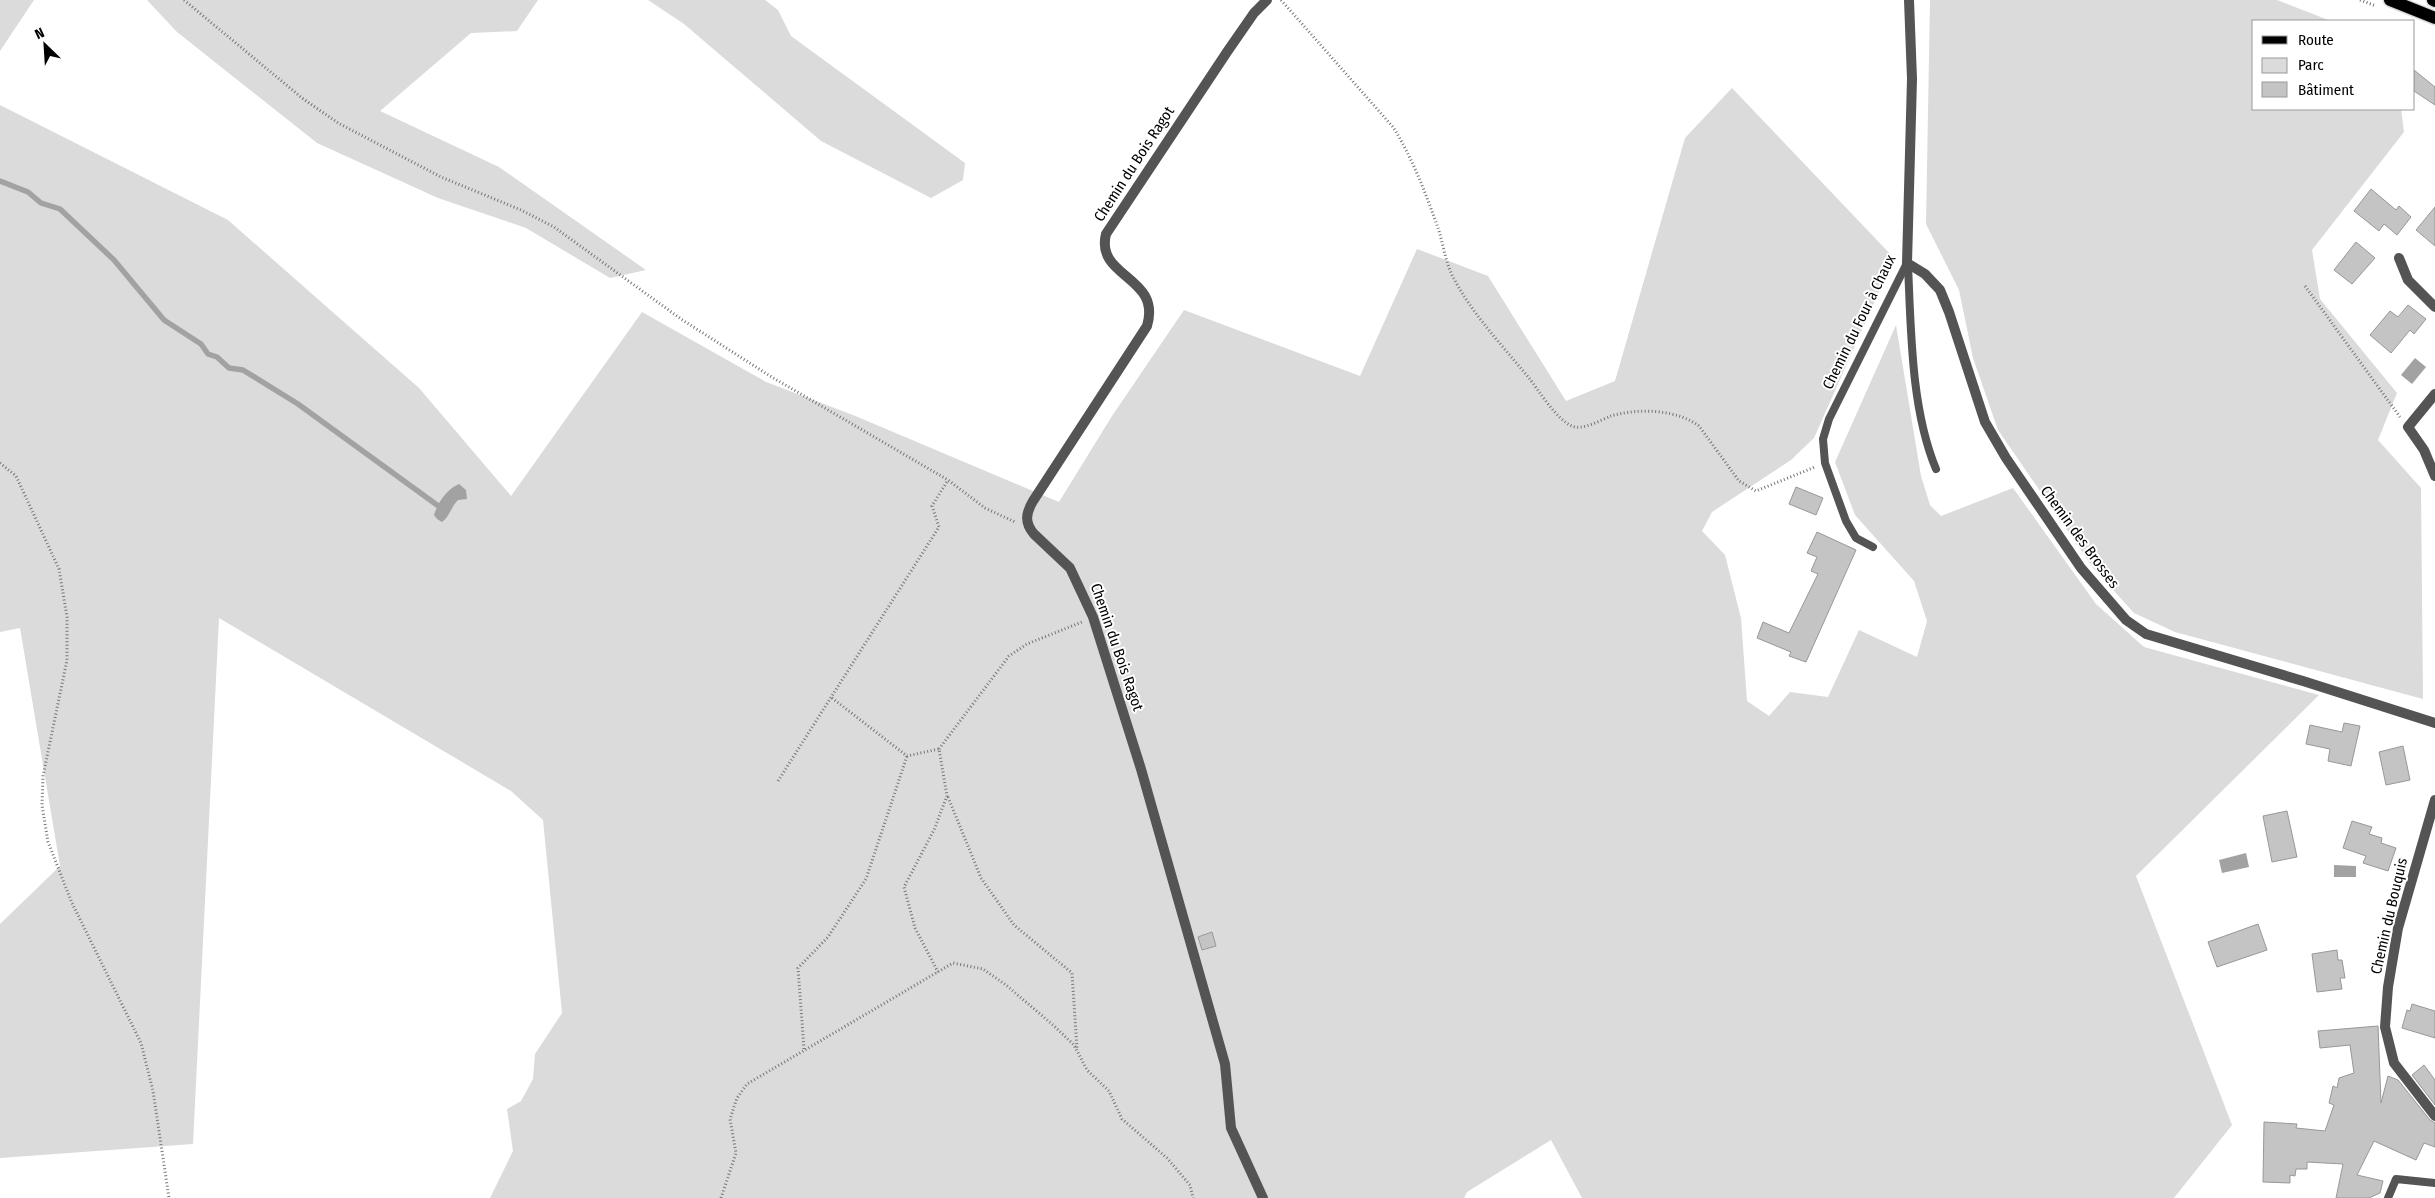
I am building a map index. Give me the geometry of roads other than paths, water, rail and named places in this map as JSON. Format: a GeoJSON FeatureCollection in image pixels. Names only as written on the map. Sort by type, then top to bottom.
{"type":"FeatureCollection","features":[{"type":"Feature","properties":{"kind":"main road"},"geometry":{"type":"LineString","coordinates":[[2390,0],[2435,18]]}},
{"type":"Feature","properties":{"kind":"street","name":"Chemin du Bois Ragot"},"geometry":{"type":"LineString","coordinates":[[1263,1198],[1231,1128],[1224,1064],[1141,769],[1093,617],[1070,568],[1029,528],[1026,515],[1033,501],[1147,326],[1150,317],[1148,300],[1142,290],[1108,259],[1104,252],[1106,234],[1227,52],[1254,13],[1267,0]]}},
{"type":"Feature","properties":{"kind":"street","name":"Chemin du Four à Chaux"},"geometry":{"type":"LineString","coordinates":[[1907,263],[1912,78],[1909,0]]}},
{"type":"Feature","properties":{"kind":"street"},"geometry":{"type":"LineString","coordinates":[[2399,258],[2408,280],[2435,307]]}},
{"type":"Feature","properties":{"kind":"street","name":"Chemin des Brosses"},"geometry":{"type":"LineString","coordinates":[[1907,263],[1925,274],[1940,290],[1985,422],[2006,458],[2081,568],[2126,620],[2146,634],[2312,684],[2435,724]]}},
{"type":"Feature","properties":{"kind":"street"},"geometry":{"type":"LineString","coordinates":[[2435,394],[2408,427],[2424,450],[2435,476]]}},
{"type":"Feature","properties":{"kind":"street","name":"Chemin du Bouquis"},"geometry":{"type":"LineString","coordinates":[[2435,800],[2398,928],[2388,988],[2385,1027],[2394,1063],[2435,1116]]}},
{"type":"Feature","properties":{"kind":"lane","name":"Chemin du Four à Chaux"},"geometry":{"type":"LineString","coordinates":[[1873,547],[1856,538],[1846,520],[1825,463],[1823,440],[1829,419],[1907,263]]}},
{"type":"Feature","properties":{"kind":"lane"},"geometry":{"type":"LineString","coordinates":[[1907,263],[1911,330],[1920,418],[1929,452],[1936,469]]}},
{"type":"Feature","properties":{"kind":"lane"},"geometry":{"type":"LineString","coordinates":[[2388,1198],[2396,1180],[2435,1183]]}},
{"type":"Feature","properties":{"kind":"waterway"},"geometry":{"type":"LineString","coordinates":[[0,181],[28,192],[41,203],[60,209],[114,260],[164,320],[201,344],[208,354],[217,357],[229,368],[243,370],[298,404],[437,505]]}}]}
